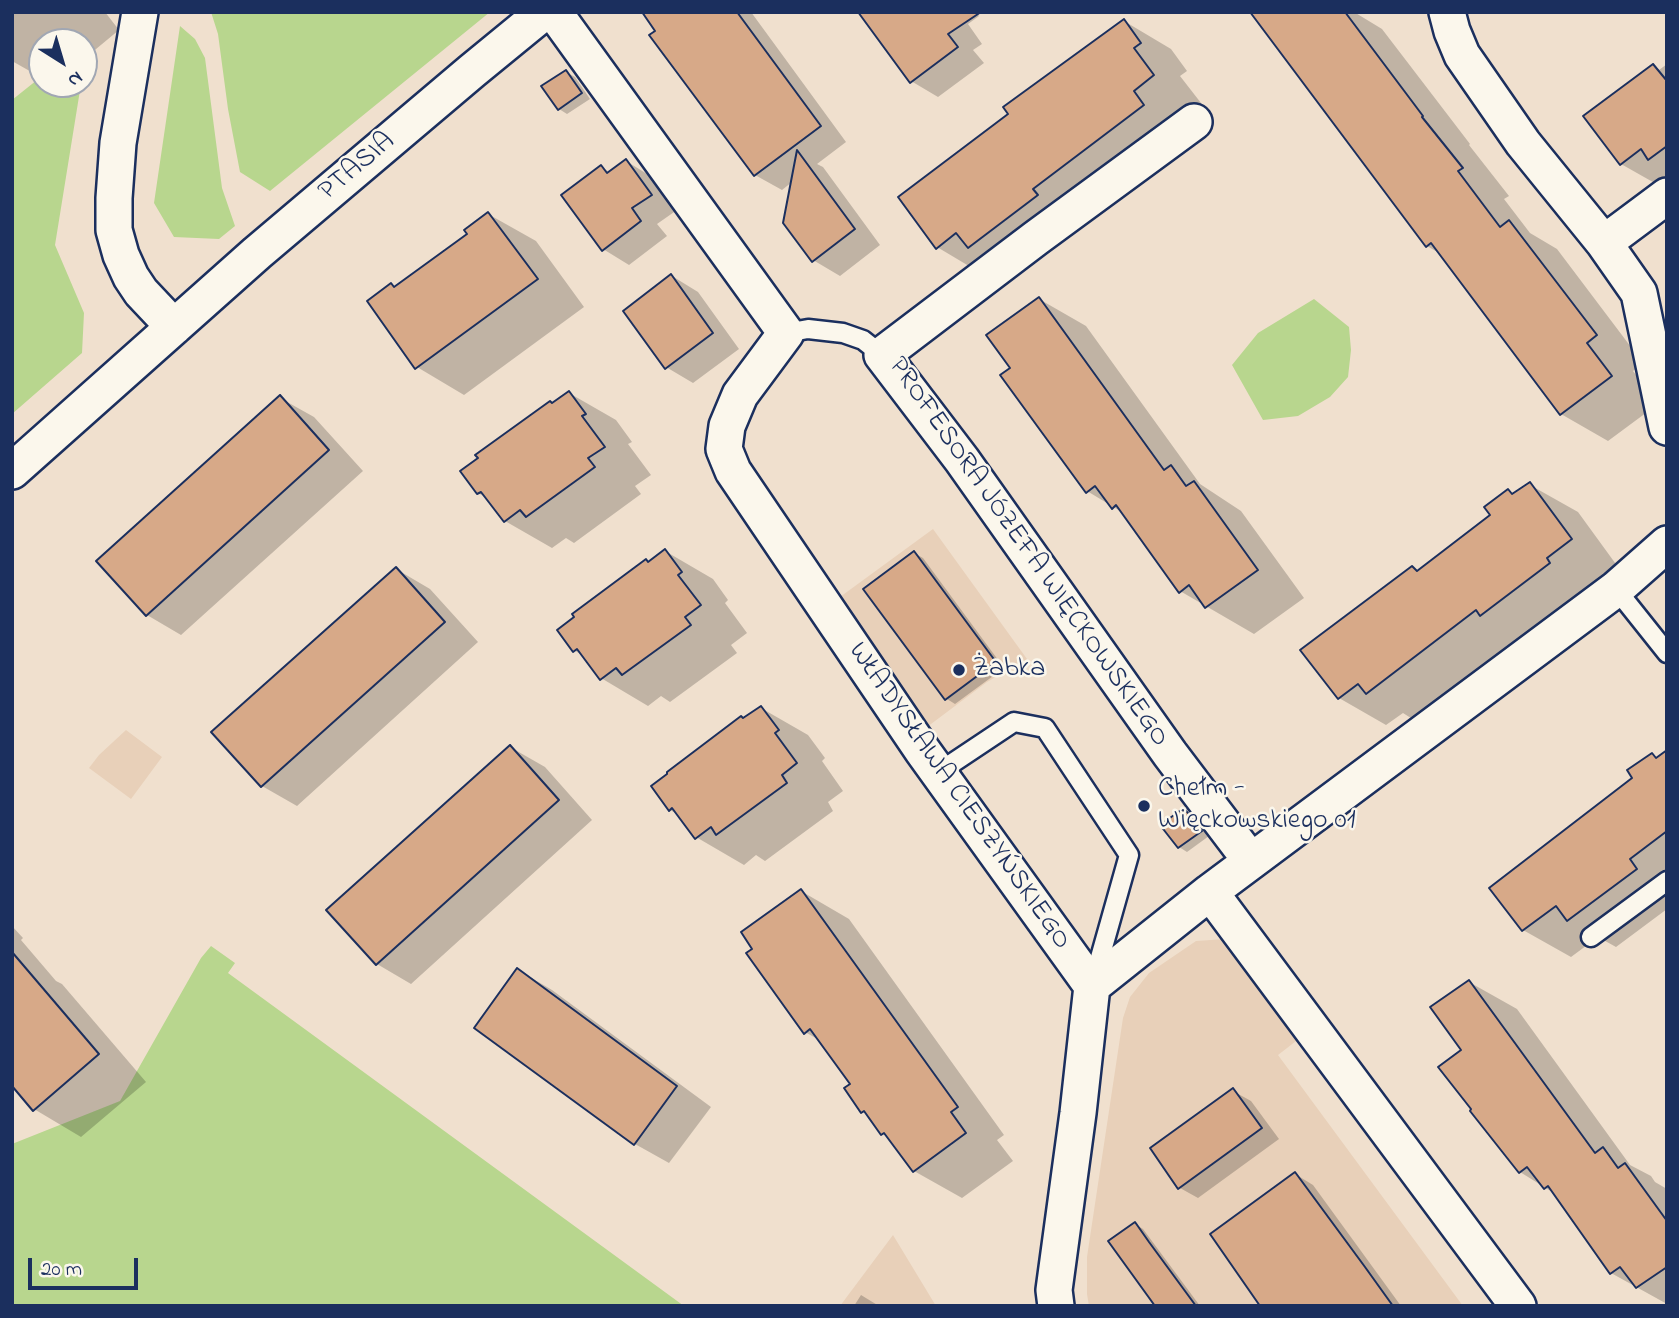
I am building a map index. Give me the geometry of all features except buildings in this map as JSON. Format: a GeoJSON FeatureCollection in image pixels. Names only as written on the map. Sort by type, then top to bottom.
{"type":"FeatureCollection","features":[{"type":"Feature","properties":{"kind":"street"},"geometry":{"type":"LineString","coordinates":[[140,12],[118,143],[114,230],[131,277],[141,292],[174,327]]}},
{"type":"Feature","properties":{"kind":"street","name":"PTASIA"},"geometry":{"type":"LineString","coordinates":[[12,471],[304,213],[544,12]]}},
{"type":"Feature","properties":{"kind":"street"},"geometry":{"type":"LineString","coordinates":[[554,12],[786,333]]}},
{"type":"Feature","properties":{"kind":"street"},"geometry":{"type":"LineString","coordinates":[[1447,12],[1462,55],[1523,143],[1604,243],[1639,293],[1667,426]]}},
{"type":"Feature","properties":{"kind":"street","name":"PROFESORA JÓZEFA WIĘCKOWSKIEGO"},"geometry":{"type":"LineString","coordinates":[[1194,122],[882,355],[962,460],[1170,754],[1251,861]]}},
{"type":"Feature","properties":{"kind":"street"},"geometry":{"type":"LineString","coordinates":[[1604,243],[1667,196]]}},
{"type":"Feature","properties":{"kind":"street","name":"WŁADYSŁAWA CIESZYŃSKIEGO"},"geometry":{"type":"LineString","coordinates":[[786,333],[740,395],[727,426],[723,449],[733,471],[939,772],[1092,986]]}},
{"type":"Feature","properties":{"kind":"street"},"geometry":{"type":"LineString","coordinates":[[1056,1306],[1054,1290],[1092,986],[1210,892],[1616,589],[1667,544]]}},
{"type":"Feature","properties":{"kind":"street"},"geometry":{"type":"LineString","coordinates":[[1210,892],[1518,1306]]}},
{"type":"Feature","properties":{"kind":"lane"},"geometry":{"type":"LineString","coordinates":[[786,333],[808,329],[844,333],[863,340],[882,355]]}},
{"type":"Feature","properties":{"kind":"lane"},"geometry":{"type":"LineString","coordinates":[[1616,589],[1667,653]]}},
{"type":"Feature","properties":{"kind":"lane"},"geometry":{"type":"LineString","coordinates":[[939,772],[1014,722],[1045,728],[1129,855],[1092,986]]}},
{"type":"Feature","properties":{"kind":"lane"},"geometry":{"type":"LineString","coordinates":[[1591,937],[1667,881]]}},
{"type":"Feature","properties":{"kind":"shaded area"},"geometry":{"type":"Polygon","coordinates":[[[933,529],[1027,659],[987,682],[927,727],[840,597],[933,529]]]}},
{"type":"Feature","properties":{"kind":"shaded area"},"geometry":{"type":"Polygon","coordinates":[[[126,730],[162,757],[131,799],[89,768],[126,730]]]}},
{"type":"Feature","properties":{"kind":"shaded area"},"geometry":{"type":"Polygon","coordinates":[[[1226,939],[1300,1038],[1278,1055],[1463,1306],[1089,1306],[1087,1257],[1123,1018],[1130,997],[1149,973],[1196,941],[1226,939]]]}},
{"type":"Feature","properties":{"kind":"shaded area"},"geometry":{"type":"Polygon","coordinates":[[[893,1235],[936,1306],[840,1306],[893,1235]]]}},
{"type":"Feature","properties":{"kind":"green space"},"geometry":{"type":"Polygon","coordinates":[[[211,12],[490,12],[270,191],[240,172],[218,34],[211,12]]]}},
{"type":"Feature","properties":{"kind":"green space"},"geometry":{"type":"Polygon","coordinates":[[[180,26],[195,39],[205,58],[222,188],[235,226],[219,239],[174,237],[154,203],[180,26]]]}},
{"type":"Feature","properties":{"kind":"green space"},"geometry":{"type":"Polygon","coordinates":[[[28,87],[28,98],[79,98],[55,245],[84,313],[82,353],[12,414],[12,100],[28,87]]]}},
{"type":"Feature","properties":{"kind":"green space"},"geometry":{"type":"Polygon","coordinates":[[[1314,299],[1349,327],[1351,350],[1348,377],[1330,397],[1298,416],[1263,420],[1232,365],[1258,333],[1314,299]]]}},
{"type":"Feature","properties":{"kind":"green space"},"geometry":{"type":"Polygon","coordinates":[[[211,946],[235,963],[228,973],[684,1306],[12,1306],[12,1144],[120,1101],[201,958],[211,946]]]}},
{"type":"Feature","properties":{"kind":"place","name":"Żabka"},"geometry":{"type":"Point","coordinates":[959,670]}},
{"type":"Feature","properties":{"kind":"place","name":"Chełm - Więckowskiego 01"},"geometry":{"type":"Point","coordinates":[1144,806]}}]}
